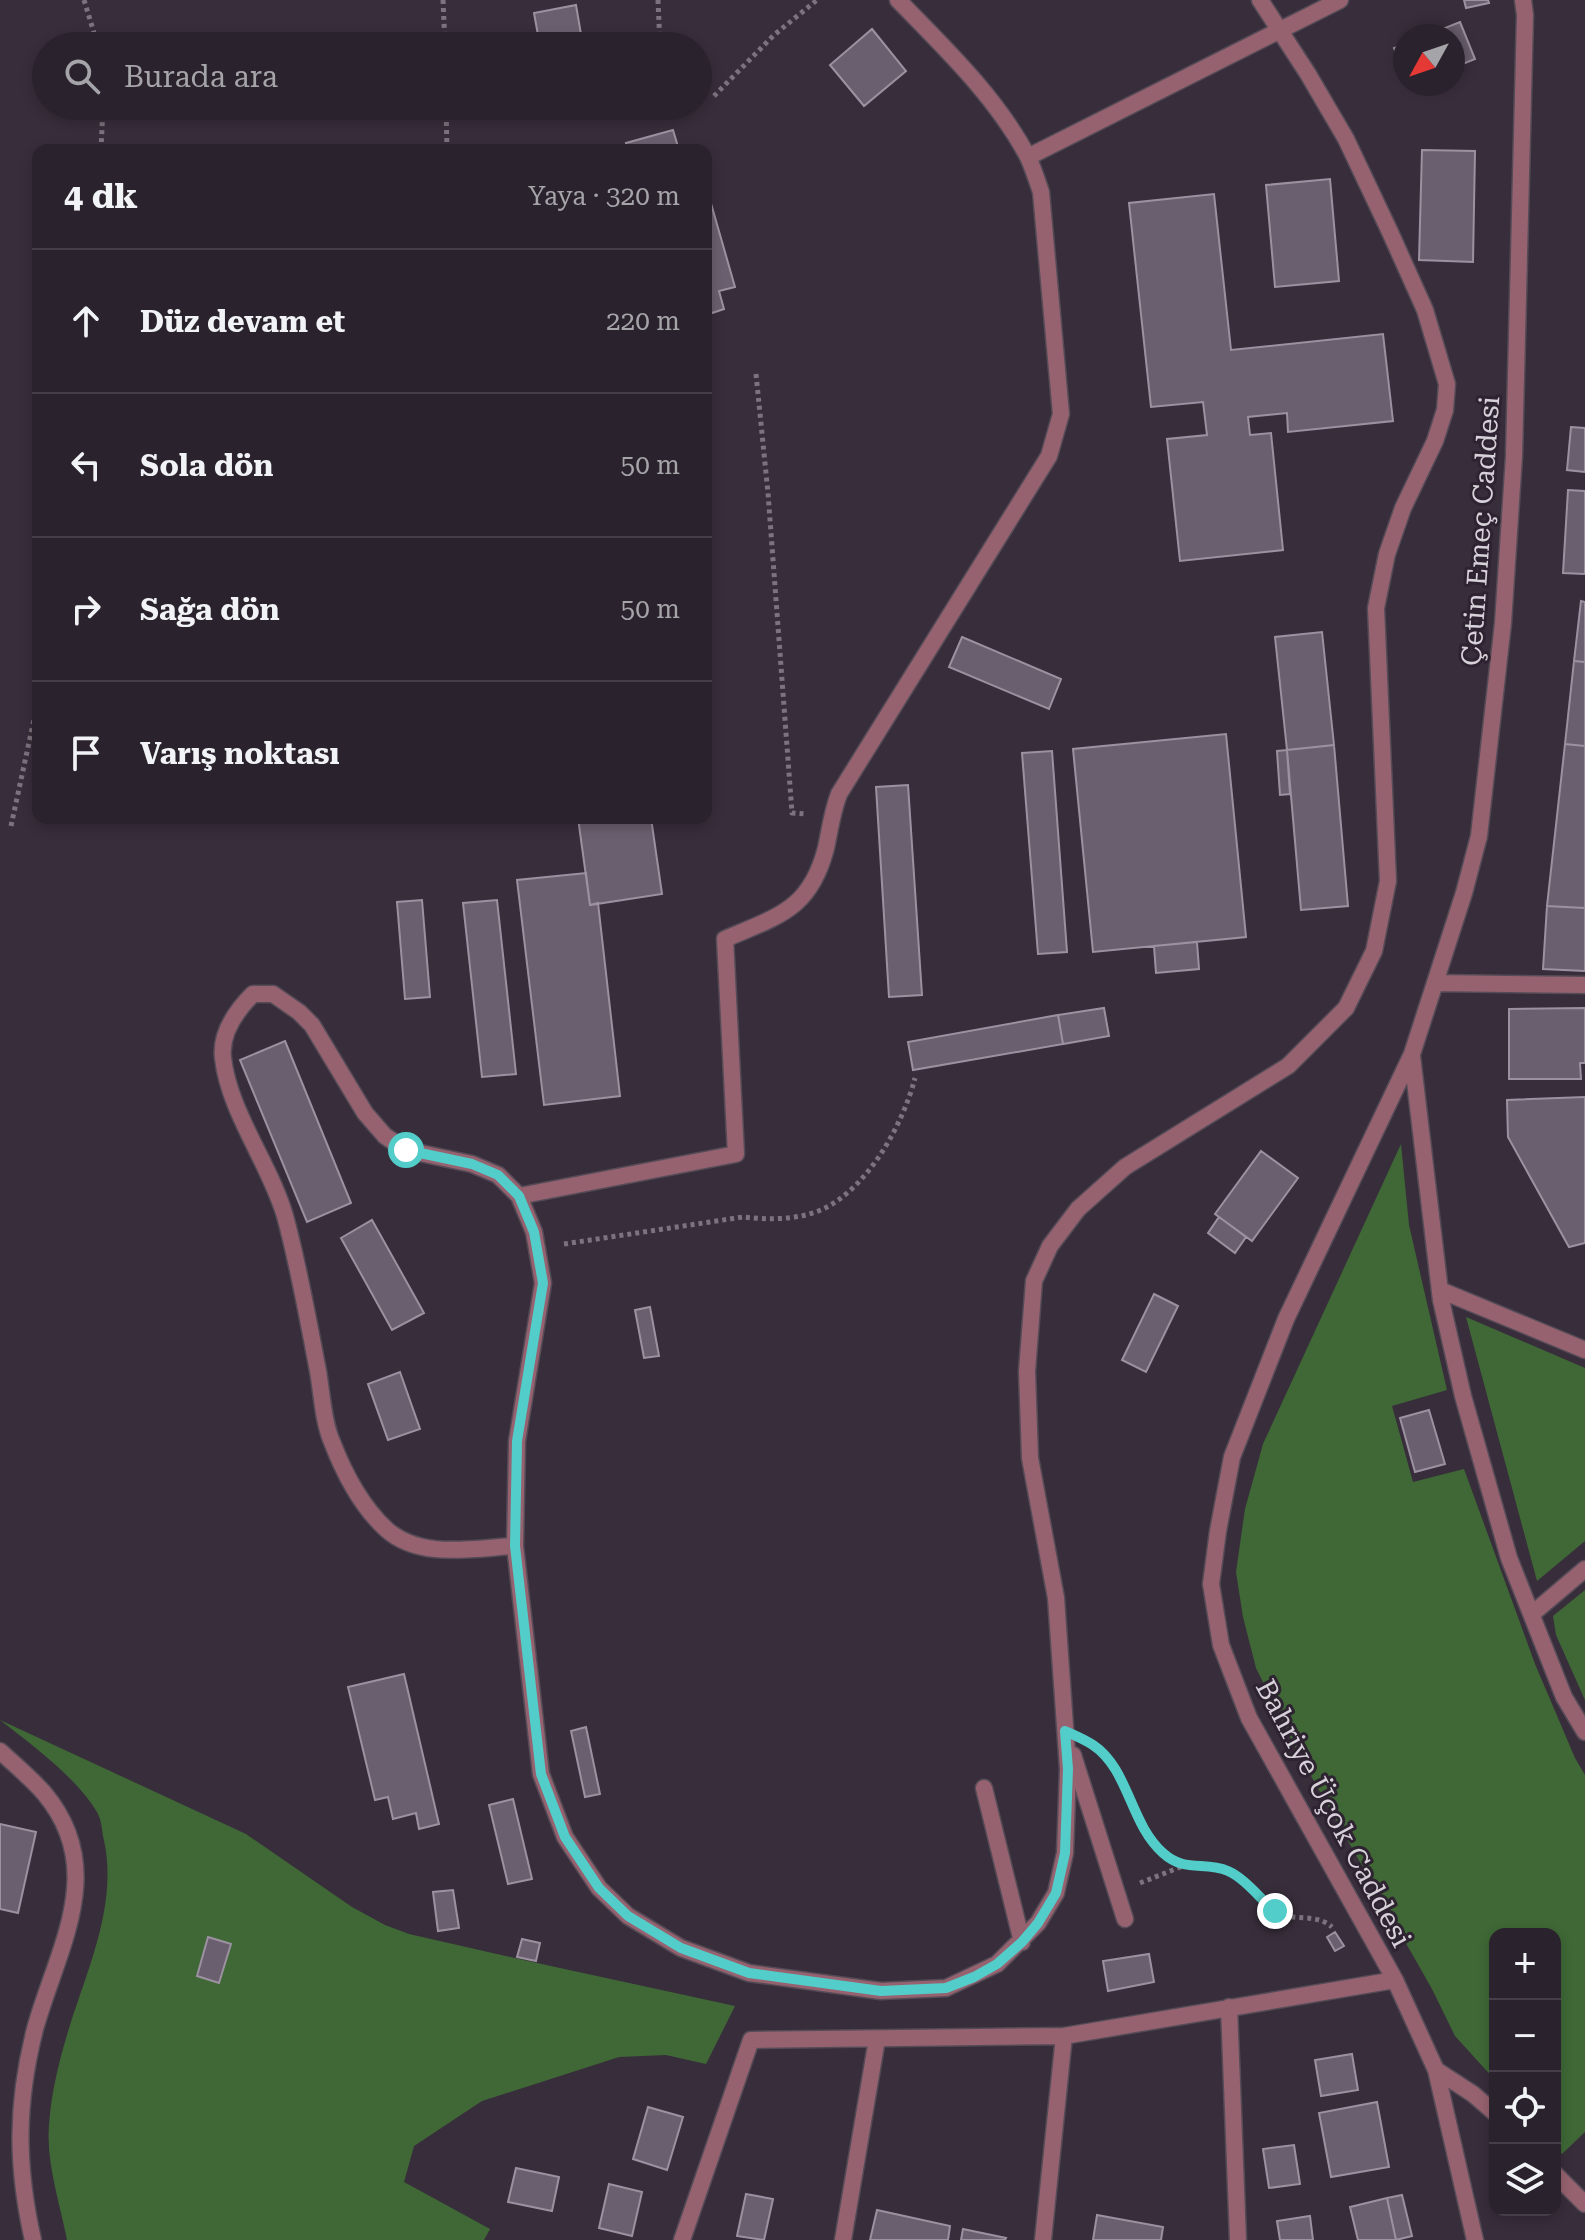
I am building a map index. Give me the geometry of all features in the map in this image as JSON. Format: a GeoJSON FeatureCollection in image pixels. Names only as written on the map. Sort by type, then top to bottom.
{"type":"FeatureCollection","features":[{"type":"Feature","properties":{"kind":"street"},"geometry":{"type":"LineString","coordinates":[[519,1196],[736,1154],[725,939],[787,911],[807,893],[821,868],[831,814],[839,794],[1049,456],[1061,414],[1041,192],[1028,157],[998,111],[946,49],[898,0]]}},
{"type":"Feature","properties":{"kind":"street"},"geometry":{"type":"LineString","coordinates":[[515,1546],[436,1550],[410,1544],[389,1532],[372,1515],[330,1440],[284,1214],[233,1094],[223,1057],[225,1037],[235,1011],[253,994],[273,994],[312,1025],[365,1113],[385,1136],[406,1150],[472,1164],[498,1175],[519,1196],[534,1232],[543,1283],[517,1441],[515,1546],[541,1774],[565,1837],[599,1888],[628,1916],[681,1948],[749,1973],[881,1991],[946,1988],[997,1964],[1038,1923],[1056,1893],[1065,1853],[1068,1769],[1056,1598],[1030,1458],[1027,1371],[1034,1281],[1050,1246],[1078,1209],[1125,1167],[1288,1066],[1346,1008],[1374,951],[1388,881],[1376,608],[1387,554],[1403,508],[1439,431],[1445,410],[1447,384],[1425,310],[1390,232],[1346,139],[1260,0]]}},
{"type":"Feature","properties":{"kind":"street"},"geometry":{"type":"LineString","coordinates":[[1028,157],[1340,0]]}},
{"type":"Feature","properties":{"kind":"street","name":"Çetin Emeç Caddesi"},"geometry":{"type":"LineString","coordinates":[[1412,1054],[1464,893],[1479,836],[1503,623],[1514,456],[1525,5]]}},
{"type":"Feature","properties":{"kind":"street"},"geometry":{"type":"LineString","coordinates":[[1435,983],[1585,985]]}},
{"type":"Feature","properties":{"kind":"street"},"geometry":{"type":"LineString","coordinates":[[1412,1054],[1440,1290],[1463,1396],[1509,1558],[1564,1697],[1585,1732]]}},
{"type":"Feature","properties":{"kind":"street","name":"Bahriye Üçok Caddesi"},"geometry":{"type":"LineString","coordinates":[[1412,1054],[1286,1319],[1232,1457],[1211,1584],[1221,1645],[1249,1718],[1395,1980],[1436,2070],[1475,2240]]}},
{"type":"Feature","properties":{"kind":"street"},"geometry":{"type":"LineString","coordinates":[[1440,1290],[1585,1350]]}},
{"type":"Feature","properties":{"kind":"street"},"geometry":{"type":"LineString","coordinates":[[1532,1614],[1585,1569]]}},
{"type":"Feature","properties":{"kind":"street"},"geometry":{"type":"LineString","coordinates":[[1065,1731],[1125,1919]]}},
{"type":"Feature","properties":{"kind":"street"},"geometry":{"type":"LineString","coordinates":[[0,1751],[46,1795],[66,1830],[76,1864],[76,1899],[36,2028],[19,2124],[22,2190],[33,2240]]}},
{"type":"Feature","properties":{"kind":"street"},"geometry":{"type":"LineString","coordinates":[[984,1788],[1022,1942]]}},
{"type":"Feature","properties":{"kind":"street"},"geometry":{"type":"LineString","coordinates":[[682,2240],[751,2040],[1064,2036],[1395,1980]]}},
{"type":"Feature","properties":{"kind":"street"},"geometry":{"type":"LineString","coordinates":[[1229,2007],[1238,2240]]}},
{"type":"Feature","properties":{"kind":"street"},"geometry":{"type":"LineString","coordinates":[[1043,2240],[1064,2036]]}},
{"type":"Feature","properties":{"kind":"street"},"geometry":{"type":"LineString","coordinates":[[843,2240],[877,2039]]}},
{"type":"Feature","properties":{"kind":"street"},"geometry":{"type":"LineString","coordinates":[[1436,2070],[1489,2109]]}},
{"type":"Feature","properties":{"kind":"street"},"geometry":{"type":"LineString","coordinates":[[1561,2180],[1585,2204]]}},
{"type":"Feature","properties":{"kind":"path"},"geometry":{"type":"LineString","coordinates":[[84,0],[94,32]]}},
{"type":"Feature","properties":{"kind":"path"},"geometry":{"type":"LineString","coordinates":[[443,0],[444,32]]}},
{"type":"Feature","properties":{"kind":"path"},"geometry":{"type":"LineString","coordinates":[[658,0],[659,32]]}},
{"type":"Feature","properties":{"kind":"path"},"geometry":{"type":"LineString","coordinates":[[714,96],[774,35],[817,0]]}},
{"type":"Feature","properties":{"kind":"path"},"geometry":{"type":"LineString","coordinates":[[101,144],[102,120]]}},
{"type":"Feature","properties":{"kind":"path"},"geometry":{"type":"LineString","coordinates":[[446,120],[447,144]]}},
{"type":"Feature","properties":{"kind":"path"},"geometry":{"type":"LineString","coordinates":[[756,374],[792,813],[831,814]]}},
{"type":"Feature","properties":{"kind":"path"},"geometry":{"type":"LineString","coordinates":[[11,826],[32,729]]}},
{"type":"Feature","properties":{"kind":"path"},"geometry":{"type":"LineString","coordinates":[[537,1249],[743,1217],[802,1216],[823,1209],[860,1180],[884,1149],[899,1123],[915,1078]]}},
{"type":"Feature","properties":{"kind":"path"},"geometry":{"type":"LineString","coordinates":[[1065,1731],[1095,1746],[1111,1763],[1144,1831],[1162,1853],[1183,1866]]}},
{"type":"Feature","properties":{"kind":"path"},"geometry":{"type":"LineString","coordinates":[[1117,1893],[1183,1866],[1223,1869],[1234,1874],[1275,1911],[1289,1918],[1320,1918],[1334,1929]]}},
{"type":"Feature","properties":{"kind":"green space"},"geometry":{"type":"Polygon","coordinates":[[[1401,1144],[1409,1225],[1447,1390],[1392,1406],[1413,1482],[1464,1469],[1535,1664],[1585,1775],[1585,2132],[1562,2154],[1561,1928],[1489,1928],[1489,2073],[1455,2036],[1432,1989],[1298,1753],[1256,1668],[1236,1572],[1245,1509],[1263,1444],[1401,1144]]]}},
{"type":"Feature","properties":{"kind":"green space"},"geometry":{"type":"Polygon","coordinates":[[[1466,1317],[1585,1368],[1585,1541],[1537,1581],[1466,1317]]]}},
{"type":"Feature","properties":{"kind":"green space"},"geometry":{"type":"Polygon","coordinates":[[[1585,1590],[1585,1700],[1556,1635],[1553,1616],[1585,1590]]]}},
{"type":"Feature","properties":{"kind":"green space"},"geometry":{"type":"Polygon","coordinates":[[[0,1720],[246,1834],[352,1907],[385,1925],[409,1934],[735,2006],[706,2064],[666,2055],[619,2057],[482,2101],[414,2146],[404,2182],[490,2229],[484,2240],[67,2240],[50,2154],[50,2113],[63,2050],[100,1932],[105,1908],[107,1860],[102,1827],[88,1799],[53,1762],[0,1720]]]}},
{"type":"Feature","properties":{"kind":"building"},"geometry":{"type":"Polygon","coordinates":[[[1464,0],[1488,0],[1489,3],[1466,8],[1464,0]]]}},
{"type":"Feature","properties":{"kind":"building"},"geometry":{"type":"Polygon","coordinates":[[[576,5],[581,32],[537,32],[534,13],[576,5]]]}},
{"type":"Feature","properties":{"kind":"building"},"geometry":{"type":"Polygon","coordinates":[[[872,29],[906,71],[864,106],[830,65],[872,29]]]}},
{"type":"Feature","properties":{"kind":"building"},"geometry":{"type":"Polygon","coordinates":[[[1465,34],[1475,59],[1465,63],[1465,34]]]}},
{"type":"Feature","properties":{"kind":"building"},"geometry":{"type":"Polygon","coordinates":[[[673,130],[677,144],[626,144],[673,130]]]}},
{"type":"Feature","properties":{"kind":"building"},"geometry":{"type":"Polygon","coordinates":[[[1422,150],[1475,151],[1473,262],[1419,260],[1422,150]]]}},
{"type":"Feature","properties":{"kind":"building"},"geometry":{"type":"Polygon","coordinates":[[[1330,179],[1339,281],[1275,287],[1266,185],[1330,179]]]}},
{"type":"Feature","properties":{"kind":"building"},"geometry":{"type":"Polygon","coordinates":[[[1214,194],[1231,350],[1383,334],[1393,421],[1288,432],[1287,413],[1248,417],[1250,435],[1271,433],[1283,550],[1180,561],[1167,439],[1207,435],[1203,402],[1151,407],[1129,203],[1214,194]]]}},
{"type":"Feature","properties":{"kind":"building"},"geometry":{"type":"Polygon","coordinates":[[[712,207],[735,287],[719,291],[724,309],[712,313],[712,207]]]}},
{"type":"Feature","properties":{"kind":"building"},"geometry":{"type":"Polygon","coordinates":[[[1571,427],[1585,428],[1585,472],[1567,470],[1571,427]]]}},
{"type":"Feature","properties":{"kind":"building"},"geometry":{"type":"Polygon","coordinates":[[[1568,490],[1585,491],[1585,574],[1563,573],[1568,490]]]}},
{"type":"Feature","properties":{"kind":"building"},"geometry":{"type":"Polygon","coordinates":[[[1581,601],[1585,602],[1585,662],[1574,661],[1581,601]]]}},
{"type":"Feature","properties":{"kind":"building"},"geometry":{"type":"Polygon","coordinates":[[[1322,632],[1334,745],[1287,750],[1275,637],[1322,632]]]}},
{"type":"Feature","properties":{"kind":"building"},"geometry":{"type":"Polygon","coordinates":[[[962,637],[1061,679],[1049,709],[949,667],[962,637]]]}},
{"type":"Feature","properties":{"kind":"building"},"geometry":{"type":"Polygon","coordinates":[[[1574,661],[1585,662],[1585,746],[1565,744],[1574,661]]]}},
{"type":"Feature","properties":{"kind":"building"},"geometry":{"type":"Polygon","coordinates":[[[1226,734],[1246,937],[1093,952],[1073,749],[1226,734]]]}},
{"type":"Feature","properties":{"kind":"building"},"geometry":{"type":"Polygon","coordinates":[[[1565,744],[1585,746],[1585,908],[1547,906],[1565,744]]]}},
{"type":"Feature","properties":{"kind":"building"},"geometry":{"type":"Polygon","coordinates":[[[1334,745],[1348,906],[1301,910],[1287,750],[1334,745]]]}},
{"type":"Feature","properties":{"kind":"building"},"geometry":{"type":"Polygon","coordinates":[[[1287,750],[1290,794],[1280,795],[1277,751],[1287,750]]]}},
{"type":"Feature","properties":{"kind":"building"},"geometry":{"type":"Polygon","coordinates":[[[1052,751],[1067,952],[1038,954],[1022,753],[1052,751]]]}},
{"type":"Feature","properties":{"kind":"building"},"geometry":{"type":"Polygon","coordinates":[[[908,785],[922,995],[889,997],[876,787],[908,785]]]}},
{"type":"Feature","properties":{"kind":"building"},"geometry":{"type":"Polygon","coordinates":[[[579,824],[652,824],[662,894],[590,905],[579,824]]]}},
{"type":"Feature","properties":{"kind":"building"},"geometry":{"type":"Polygon","coordinates":[[[586,873],[590,905],[598,903],[620,1096],[544,1105],[517,880],[586,873]]]}},
{"type":"Feature","properties":{"kind":"building"},"geometry":{"type":"Polygon","coordinates":[[[422,900],[430,997],[405,999],[397,902],[422,900]]]}},
{"type":"Feature","properties":{"kind":"building"},"geometry":{"type":"Polygon","coordinates":[[[497,900],[516,1074],[482,1077],[463,903],[497,900]]]}},
{"type":"Feature","properties":{"kind":"building"},"geometry":{"type":"Polygon","coordinates":[[[1547,906],[1585,908],[1585,971],[1543,969],[1547,906]]]}},
{"type":"Feature","properties":{"kind":"building"},"geometry":{"type":"Polygon","coordinates":[[[1197,942],[1199,969],[1156,973],[1154,946],[1197,942]]]}},
{"type":"Feature","properties":{"kind":"building"},"geometry":{"type":"Polygon","coordinates":[[[1104,1008],[1109,1036],[1063,1044],[1058,1015],[1104,1008]]]}},
{"type":"Feature","properties":{"kind":"building"},"geometry":{"type":"Polygon","coordinates":[[[1585,1008],[1585,1063],[1580,1063],[1581,1079],[1509,1079],[1509,1009],[1585,1008]]]}},
{"type":"Feature","properties":{"kind":"building"},"geometry":{"type":"Polygon","coordinates":[[[1058,1015],[1063,1044],[913,1070],[908,1042],[1058,1015]]]}},
{"type":"Feature","properties":{"kind":"building"},"geometry":{"type":"Polygon","coordinates":[[[285,1041],[351,1203],[307,1222],[240,1060],[285,1041]]]}},
{"type":"Feature","properties":{"kind":"building"},"geometry":{"type":"Polygon","coordinates":[[[1585,1097],[1585,1243],[1569,1247],[1508,1137],[1507,1100],[1585,1097]]]}},
{"type":"Feature","properties":{"kind":"building"},"geometry":{"type":"Polygon","coordinates":[[[1261,1151],[1298,1178],[1252,1241],[1215,1214],[1261,1151]]]}},
{"type":"Feature","properties":{"kind":"building"},"geometry":{"type":"Polygon","coordinates":[[[1219,1217],[1246,1237],[1235,1253],[1208,1233],[1219,1217]]]}},
{"type":"Feature","properties":{"kind":"building"},"geometry":{"type":"Polygon","coordinates":[[[372,1220],[424,1313],[392,1330],[341,1238],[372,1220]]]}},
{"type":"Feature","properties":{"kind":"building"},"geometry":{"type":"Polygon","coordinates":[[[1154,1294],[1178,1306],[1146,1372],[1122,1360],[1154,1294]]]}},
{"type":"Feature","properties":{"kind":"building"},"geometry":{"type":"Polygon","coordinates":[[[650,1307],[659,1356],[644,1358],[635,1310],[650,1307]]]}},
{"type":"Feature","properties":{"kind":"building"},"geometry":{"type":"Polygon","coordinates":[[[400,1372],[420,1429],[388,1440],[368,1384],[400,1372]]]}},
{"type":"Feature","properties":{"kind":"building"},"geometry":{"type":"Polygon","coordinates":[[[1429,1410],[1445,1464],[1415,1472],[1400,1418],[1429,1410]]]}},
{"type":"Feature","properties":{"kind":"building"},"geometry":{"type":"Polygon","coordinates":[[[404,1674],[439,1824],[419,1829],[416,1813],[393,1819],[388,1797],[375,1800],[348,1687],[404,1674]]]}},
{"type":"Feature","properties":{"kind":"building"},"geometry":{"type":"Polygon","coordinates":[[[586,1727],[600,1794],[585,1797],[571,1731],[586,1727]]]}},
{"type":"Feature","properties":{"kind":"building"},"geometry":{"type":"Polygon","coordinates":[[[513,1799],[532,1879],[508,1884],[489,1805],[513,1799]]]}},
{"type":"Feature","properties":{"kind":"building"},"geometry":{"type":"Polygon","coordinates":[[[0,1824],[36,1832],[18,1913],[0,1909],[0,1824]]]}},
{"type":"Feature","properties":{"kind":"building"},"geometry":{"type":"Polygon","coordinates":[[[453,1890],[459,1928],[438,1931],[433,1892],[453,1890]]]}},
{"type":"Feature","properties":{"kind":"building"},"geometry":{"type":"Polygon","coordinates":[[[1335,1932],[1344,1946],[1335,1951],[1327,1937],[1335,1932]]]}},
{"type":"Feature","properties":{"kind":"building"},"geometry":{"type":"Polygon","coordinates":[[[208,1937],[231,1944],[219,1983],[197,1976],[208,1937]]]}},
{"type":"Feature","properties":{"kind":"building"},"geometry":{"type":"Polygon","coordinates":[[[522,1939],[540,1943],[536,1961],[517,1957],[522,1939]]]}},
{"type":"Feature","properties":{"kind":"building"},"geometry":{"type":"Polygon","coordinates":[[[1149,1954],[1154,1982],[1108,1991],[1103,1961],[1149,1954]]]}},
{"type":"Feature","properties":{"kind":"building"},"geometry":{"type":"Polygon","coordinates":[[[1352,2054],[1358,2090],[1321,2096],[1315,2060],[1352,2054]]]}},
{"type":"Feature","properties":{"kind":"building"},"geometry":{"type":"Polygon","coordinates":[[[1377,2102],[1389,2167],[1331,2177],[1319,2113],[1377,2102]]]}},
{"type":"Feature","properties":{"kind":"building"},"geometry":{"type":"Polygon","coordinates":[[[648,2107],[683,2117],[667,2170],[633,2159],[648,2107]]]}},
{"type":"Feature","properties":{"kind":"building"},"geometry":{"type":"Polygon","coordinates":[[[1294,2145],[1300,2184],[1269,2188],[1263,2149],[1294,2145]]]}},
{"type":"Feature","properties":{"kind":"building"},"geometry":{"type":"Polygon","coordinates":[[[516,2168],[559,2177],[552,2211],[508,2202],[516,2168]]]}},
{"type":"Feature","properties":{"kind":"building"},"geometry":{"type":"Polygon","coordinates":[[[609,2184],[642,2192],[632,2236],[599,2228],[609,2184]]]}},
{"type":"Feature","properties":{"kind":"building"},"geometry":{"type":"Polygon","coordinates":[[[746,2194],[773,2199],[764,2240],[737,2236],[746,2194]]]}},
{"type":"Feature","properties":{"kind":"building"},"geometry":{"type":"Polygon","coordinates":[[[1402,2195],[1412,2236],[1396,2240],[1387,2198],[1402,2195]]]}},
{"type":"Feature","properties":{"kind":"building"},"geometry":{"type":"Polygon","coordinates":[[[1387,2198],[1396,2240],[1358,2240],[1350,2207],[1387,2198]]]}},
{"type":"Feature","properties":{"kind":"building"},"geometry":{"type":"Polygon","coordinates":[[[877,2210],[950,2226],[948,2240],[870,2240],[877,2210]]]}},
{"type":"Feature","properties":{"kind":"building"},"geometry":{"type":"Polygon","coordinates":[[[1097,2215],[1163,2227],[1161,2240],[1093,2240],[1097,2215]]]}},
{"type":"Feature","properties":{"kind":"building"},"geometry":{"type":"Polygon","coordinates":[[[1310,2216],[1313,2240],[1280,2240],[1277,2221],[1310,2216]]]}},
{"type":"Feature","properties":{"kind":"building"},"geometry":{"type":"Polygon","coordinates":[[[963,2229],[1006,2238],[961,2240],[963,2229]]]}},
{"type":"Feature","properties":{"kind":"route"},"geometry":{"type":"LineString","coordinates":[[406,1150],[472,1164],[498,1175],[519,1196],[534,1232],[543,1283],[517,1441],[515,1546],[541,1774],[565,1837],[599,1888],[628,1916],[681,1948],[749,1973],[881,1991],[946,1988],[974,1977],[997,1964],[1022,1942],[1056,1893],[1065,1853],[1068,1769],[1065,1731],[1095,1746],[1111,1763],[1144,1831],[1162,1853],[1183,1866],[1223,1869],[1234,1874],[1275,1911]]}}]}
